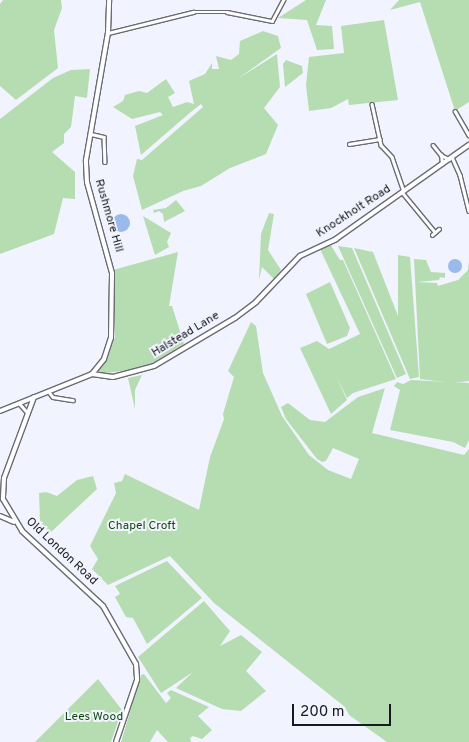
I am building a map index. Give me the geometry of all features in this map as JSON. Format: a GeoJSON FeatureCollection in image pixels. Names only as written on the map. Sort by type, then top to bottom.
{"type":"FeatureCollection","features":[{"type":"Feature","properties":{"kind":"street","name":"Rushmore Hill"},"geometry":{"type":"LineString","coordinates":[[92,374],[104,359],[111,338],[112,273],[87,182],[90,134],[108,33],[109,0]]}},
{"type":"Feature","properties":{"kind":"street"},"geometry":{"type":"LineString","coordinates":[[108,33],[193,12],[227,12],[272,21],[283,0]]}},
{"type":"Feature","properties":{"kind":"street"},"geometry":{"type":"LineString","coordinates":[[372,104],[382,148],[393,160],[403,191],[435,232]]}},
{"type":"Feature","properties":{"kind":"street"},"geometry":{"type":"LineString","coordinates":[[455,111],[469,136]]}},
{"type":"Feature","properties":{"kind":"street"},"geometry":{"type":"LineString","coordinates":[[90,134],[104,137],[105,162]]}},
{"type":"Feature","properties":{"kind":"street"},"geometry":{"type":"LineString","coordinates":[[349,144],[380,138]]}},
{"type":"Feature","properties":{"kind":"street"},"geometry":{"type":"LineString","coordinates":[[433,145],[441,155],[442,164]]}},
{"type":"Feature","properties":{"kind":"street","name":"Knockholt Road"},"geometry":{"type":"LineString","coordinates":[[256,302],[300,256],[336,239],[469,145]]}},
{"type":"Feature","properties":{"kind":"street"},"geometry":{"type":"LineString","coordinates":[[441,155],[451,158],[460,175],[469,211]]}},
{"type":"Feature","properties":{"kind":"street"},"geometry":{"type":"LineString","coordinates":[[432,235],[439,229]]}},
{"type":"Feature","properties":{"kind":"street","name":"Halstead Lane"},"geometry":{"type":"LineString","coordinates":[[92,374],[113,377],[154,366],[256,302]]}},
{"type":"Feature","properties":{"kind":"street"},"geometry":{"type":"LineString","coordinates":[[0,411],[92,374]]}},
{"type":"Feature","properties":{"kind":"street"},"geometry":{"type":"LineString","coordinates":[[49,392],[52,397],[73,400]]}},
{"type":"Feature","properties":{"kind":"street","name":"Old London Road"},"geometry":{"type":"LineString","coordinates":[[34,397],[3,482],[2,495],[14,522],[96,598],[113,619],[139,670],[116,742]]}},
{"type":"Feature","properties":{"kind":"street"},"geometry":{"type":"LineString","coordinates":[[19,403],[27,412]]}},
{"type":"Feature","properties":{"kind":"street"},"geometry":{"type":"LineString","coordinates":[[8,512],[2,517],[14,522]]}},
{"type":"Feature","properties":{"kind":"green space"},"geometry":{"type":"Polygon","coordinates":[[[3,0],[61,0],[62,8],[54,30],[58,68],[16,100],[0,86],[0,4],[3,0]]]}},
{"type":"Feature","properties":{"kind":"green space"},"geometry":{"type":"Polygon","coordinates":[[[306,0],[326,0],[316,25],[332,26],[334,49],[317,50],[307,20],[278,18],[306,0]]]}},
{"type":"Feature","properties":{"kind":"green space"},"geometry":{"type":"Polygon","coordinates":[[[399,0],[469,0],[469,102],[455,111],[420,2],[390,10],[399,0]]]}},
{"type":"Feature","properties":{"kind":"green space"},"geometry":{"type":"Polygon","coordinates":[[[384,20],[398,100],[349,105],[348,99],[331,108],[309,111],[306,85],[309,57],[344,53],[341,26],[384,20]]]}},
{"type":"Feature","properties":{"kind":"green space"},"geometry":{"type":"Polygon","coordinates":[[[263,31],[278,36],[281,48],[239,78],[277,54],[280,87],[264,108],[278,125],[266,154],[230,168],[201,186],[183,191],[142,210],[133,176],[137,159],[142,160],[203,107],[201,104],[141,155],[135,126],[163,115],[160,112],[132,119],[113,107],[123,101],[125,95],[139,91],[147,93],[166,79],[175,93],[168,97],[173,107],[187,102],[194,104],[189,81],[205,74],[212,63],[212,69],[219,69],[216,56],[231,60],[239,54],[240,41],[263,31]]]}},
{"type":"Feature","properties":{"kind":"green space"},"geometry":{"type":"Polygon","coordinates":[[[286,60],[302,66],[303,73],[285,87],[283,64],[286,60]]]}},
{"type":"Feature","properties":{"kind":"green space"},"geometry":{"type":"Polygon","coordinates":[[[90,69],[87,98],[75,96],[71,127],[64,134],[64,143],[52,152],[75,172],[75,199],[63,198],[54,234],[0,254],[0,119],[53,78],[71,70],[90,69]]]}},
{"type":"Feature","properties":{"kind":"green space"},"geometry":{"type":"Polygon","coordinates":[[[176,200],[185,211],[164,222],[163,214],[159,211],[154,213],[153,210],[166,208],[176,200]]]}},
{"type":"Feature","properties":{"kind":"green space"},"geometry":{"type":"Polygon","coordinates":[[[269,213],[274,214],[268,250],[281,270],[274,279],[262,267],[259,280],[261,234],[269,213]]]}},
{"type":"Feature","properties":{"kind":"green space"},"geometry":{"type":"Polygon","coordinates":[[[143,216],[171,233],[167,242],[169,247],[155,255],[143,216]]]}},
{"type":"Feature","properties":{"kind":"green space"},"geometry":{"type":"Polygon","coordinates":[[[330,244],[340,260],[343,260],[396,379],[353,393],[347,398],[336,376],[347,400],[331,414],[300,348],[317,341],[329,349],[360,334],[320,249],[330,244]]]}},
{"type":"Feature","properties":{"kind":"green space"},"geometry":{"type":"Polygon","coordinates":[[[338,246],[352,248],[406,374],[397,378],[338,246]]]}},
{"type":"Feature","properties":{"kind":"green space"},"geometry":{"type":"Polygon","coordinates":[[[354,248],[373,252],[398,316],[398,255],[410,257],[419,377],[410,379],[354,248]]]}},
{"type":"Feature","properties":{"kind":"green space"},"geometry":{"type":"Polygon","coordinates":[[[178,252],[169,306],[172,306],[184,344],[144,368],[99,374],[96,372],[105,361],[115,337],[113,270],[178,252]]]}},
{"type":"Feature","properties":{"kind":"green space"},"geometry":{"type":"Polygon","coordinates":[[[414,259],[426,260],[431,272],[445,273],[445,278],[440,277],[439,280],[417,282],[437,283],[438,286],[458,280],[468,270],[469,261],[469,381],[453,383],[420,379],[414,259]]]}},
{"type":"Feature","properties":{"kind":"green space"},"geometry":{"type":"Polygon","coordinates":[[[330,282],[350,328],[347,336],[327,344],[306,294],[330,282]]]}},
{"type":"Feature","properties":{"kind":"green space","name":"Chapel Croft"},"geometry":{"type":"Polygon","coordinates":[[[251,322],[256,326],[263,373],[282,416],[309,455],[328,470],[351,479],[359,459],[333,448],[326,461],[322,462],[317,459],[286,419],[281,407],[288,403],[310,420],[325,422],[358,397],[385,388],[372,433],[464,455],[469,449],[469,742],[387,742],[349,715],[345,707],[214,603],[170,556],[108,585],[92,569],[98,559],[90,546],[116,493],[114,483],[122,481],[125,474],[199,510],[210,457],[224,419],[223,414],[234,377],[228,371],[251,322]]]}},
{"type":"Feature","properties":{"kind":"green space"},"geometry":{"type":"Polygon","coordinates":[[[142,375],[135,390],[135,409],[128,378],[142,375]]]}},
{"type":"Feature","properties":{"kind":"green space"},"geometry":{"type":"Polygon","coordinates":[[[411,380],[469,383],[469,440],[465,448],[453,442],[390,430],[400,390],[394,386],[397,382],[403,384],[411,380]]]}},
{"type":"Feature","properties":{"kind":"green space"},"geometry":{"type":"Polygon","coordinates":[[[93,476],[97,489],[50,533],[40,521],[39,493],[46,492],[57,496],[77,480],[93,476]]]}},
{"type":"Feature","properties":{"kind":"green space"},"geometry":{"type":"Polygon","coordinates":[[[167,561],[202,598],[147,644],[133,618],[126,617],[115,597],[120,594],[115,586],[167,561]]]}},
{"type":"Feature","properties":{"kind":"green space"},"geometry":{"type":"Polygon","coordinates":[[[204,601],[230,631],[220,646],[241,635],[262,652],[246,671],[266,691],[241,711],[222,709],[176,688],[193,672],[161,693],[138,657],[204,601]]]}},
{"type":"Feature","properties":{"kind":"green space"},"geometry":{"type":"Polygon","coordinates":[[[144,674],[166,703],[171,698],[167,693],[171,690],[209,707],[198,716],[212,730],[202,739],[193,736],[190,738],[191,742],[168,742],[157,730],[150,742],[121,742],[141,675],[144,674]]]}},
{"type":"Feature","properties":{"kind":"green space","name":"Lees Wood"},"geometry":{"type":"Polygon","coordinates":[[[98,679],[122,710],[111,742],[35,742],[98,679]]]}},
{"type":"Feature","properties":{"kind":"water"},"geometry":{"type":"Polygon","coordinates":[[[121,214],[127,217],[130,223],[127,229],[121,232],[115,229],[112,223],[115,217],[121,214]]]}},
{"type":"Feature","properties":{"kind":"water"},"geometry":{"type":"Polygon","coordinates":[[[452,259],[458,259],[462,266],[458,273],[452,273],[448,269],[448,263],[452,259]]]}}]}
